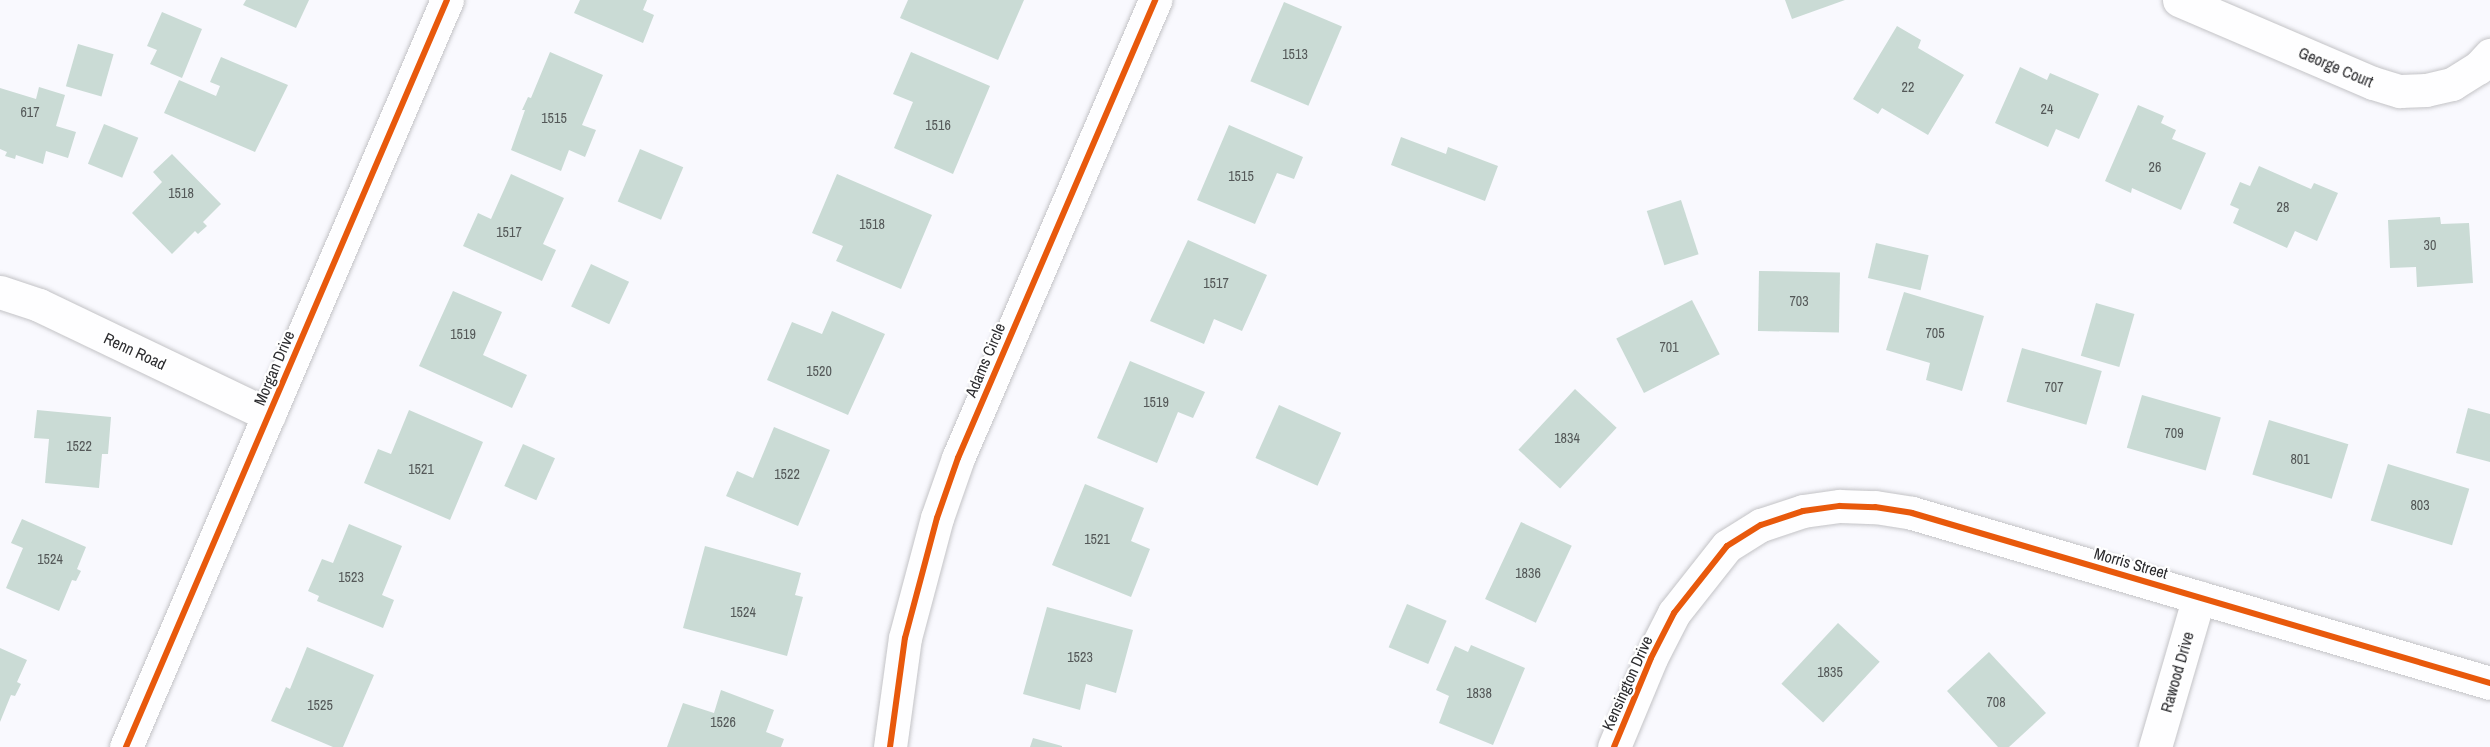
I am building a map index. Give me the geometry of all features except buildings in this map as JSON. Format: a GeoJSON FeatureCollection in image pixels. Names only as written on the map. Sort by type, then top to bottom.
{"type":"FeatureCollection","features":[{"type":"Feature","properties":{"kind":"street","name":"Morgan Drive"},"geometry":{"type":"LineString","coordinates":[[126,747],[447,0]]}},
{"type":"Feature","properties":{"kind":"street","name":"Adams Circle"},"geometry":{"type":"LineString","coordinates":[[890,747],[905,638],[934,528],[958,458],[1155,0]]}},
{"type":"Feature","properties":{"kind":"street","name":"George Court"},"geometry":{"type":"LineString","coordinates":[[2179,0],[2373,83],[2400,91],[2426,90],[2452,84],[2478,68],[2490,55]]}},
{"type":"Feature","properties":{"kind":"street","name":"Renn Road"},"geometry":{"type":"LineString","coordinates":[[0,292],[39,305],[269,415]]}},
{"type":"Feature","properties":{"kind":"street","name":"Morris Street"},"geometry":{"type":"LineString","coordinates":[[1761,525],[1803,511],[1840,506],[1875,507],[1912,513],[2490,683]]}},
{"type":"Feature","properties":{"kind":"street","name":"Kensington Drive"},"geometry":{"type":"LineString","coordinates":[[1614,747],[1651,658],[1674,613],[1727,546],[1761,525]]}},
{"type":"Feature","properties":{"kind":"street","name":"Rawood Drive"},"geometry":{"type":"LineString","coordinates":[[2155,747],[2199,597]]}},
{"type":"Feature","properties":{"kind":"cycle path"},"geometry":{"type":"LineString","coordinates":[[126,747],[447,0]]}},
{"type":"Feature","properties":{"kind":"cycle path"},"geometry":{"type":"LineString","coordinates":[[890,747],[905,638],[937,518],[958,458],[1155,0]]}},
{"type":"Feature","properties":{"kind":"cycle path"},"geometry":{"type":"LineString","coordinates":[[1614,747],[1651,658],[1674,613],[1727,546],[1761,525],[1803,511],[1840,506],[1875,507],[1912,513],[2490,683]]}}]}
